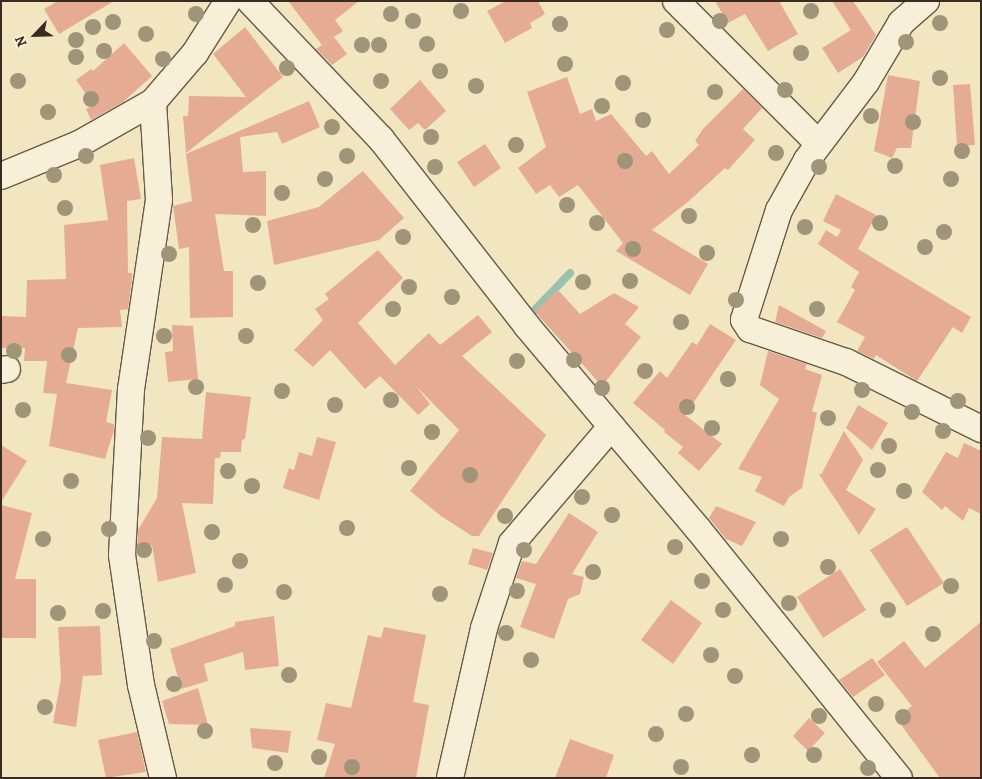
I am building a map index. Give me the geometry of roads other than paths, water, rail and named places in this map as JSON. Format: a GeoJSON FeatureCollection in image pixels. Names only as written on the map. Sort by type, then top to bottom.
{"type":"FeatureCollection","features":[{"type":"Feature","properties":{"kind":"street"},"geometry":{"type":"LineString","coordinates":[[1,176],[79,144],[153,102],[196,53],[228,1]]}},
{"type":"Feature","properties":{"kind":"street"},"geometry":{"type":"LineString","coordinates":[[250,1],[381,139],[527,326],[899,778]]}},
{"type":"Feature","properties":{"kind":"street"},"geometry":{"type":"LineString","coordinates":[[676,1],[817,142]]}},
{"type":"Feature","properties":{"kind":"street"},"geometry":{"type":"LineString","coordinates":[[926,1],[900,23],[866,82],[817,142],[779,210],[744,320],[746,325],[846,362],[981,429]]}},
{"type":"Feature","properties":{"kind":"street"},"geometry":{"type":"LineString","coordinates":[[153,102],[159,200],[131,389],[122,555],[141,684],[163,778]]}},
{"type":"Feature","properties":{"kind":"street"},"geometry":{"type":"LineString","coordinates":[[450,778],[484,628],[512,544],[611,427]]}},
{"type":"Feature","properties":{"kind":"waterway"},"geometry":{"type":"LineString","coordinates":[[528,317],[570,273]]}}]}
